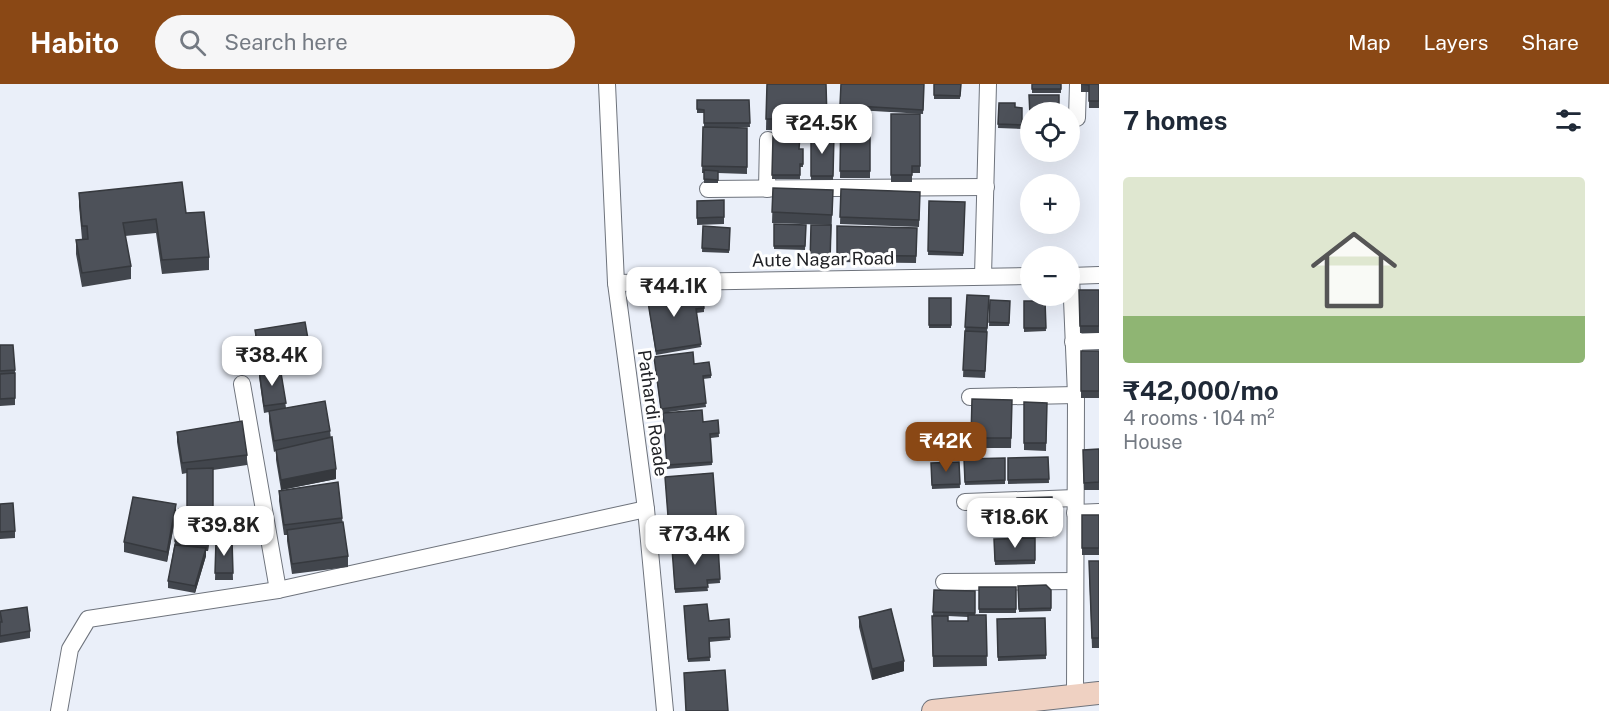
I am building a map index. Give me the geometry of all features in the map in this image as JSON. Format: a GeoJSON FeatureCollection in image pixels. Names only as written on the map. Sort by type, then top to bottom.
{"type":"FeatureCollection","features":[{"type":"Feature","properties":{"kind":"street","name":"Pathardi Roade"},"geometry":{"type":"LineString","coordinates":[[607,84],[616,283],[646,509],[665,711]]}},
{"type":"Feature","properties":{"kind":"street"},"geometry":{"type":"LineString","coordinates":[[983,276],[988,84]]}},
{"type":"Feature","properties":{"kind":"street"},"geometry":{"type":"LineString","coordinates":[[1077,102],[1078,84]]}},
{"type":"Feature","properties":{"kind":"street"},"geometry":{"type":"LineString","coordinates":[[767,189],[768,140]]}},
{"type":"Feature","properties":{"kind":"street"},"geometry":{"type":"LineString","coordinates":[[708,189],[986,187]]}},
{"type":"Feature","properties":{"kind":"street"},"geometry":{"type":"LineString","coordinates":[[1080,276],[1099,275]]}},
{"type":"Feature","properties":{"kind":"street","name":"Aute Nagar Road"},"geometry":{"type":"LineString","coordinates":[[616,283],[1020,276]]}},
{"type":"Feature","properties":{"kind":"street"},"geometry":{"type":"LineString","coordinates":[[1071,306],[1076,395],[1075,696]]}},
{"type":"Feature","properties":{"kind":"street"},"geometry":{"type":"LineString","coordinates":[[1072,342],[1099,341]]}},
{"type":"Feature","properties":{"kind":"street"},"geometry":{"type":"LineString","coordinates":[[242,384],[278,590]]}},
{"type":"Feature","properties":{"kind":"street"},"geometry":{"type":"LineString","coordinates":[[970,396],[1076,395]]}},
{"type":"Feature","properties":{"kind":"street"},"geometry":{"type":"LineString","coordinates":[[965,502],[1075,505],[1099,512]]}},
{"type":"Feature","properties":{"kind":"street"},"geometry":{"type":"LineString","coordinates":[[58,711],[70,649],[88,619],[278,590],[646,509]]}},
{"type":"Feature","properties":{"kind":"street"},"geometry":{"type":"LineString","coordinates":[[944,582],[1075,581]]}},
{"type":"Feature","properties":{"kind":"street"},"geometry":{"type":"LineString","coordinates":[[933,711],[1099,693]]}},
{"type":"Feature","properties":{"kind":"building"},"geometry":{"type":"Polygon","coordinates":[[[767,84],[826,84],[827,119],[766,119],[767,84]]]}},
{"type":"Feature","properties":{"kind":"building"},"geometry":{"type":"Polygon","coordinates":[[[841,84],[924,84],[923,110],[840,105],[841,84]]]}},
{"type":"Feature","properties":{"kind":"building"},"geometry":{"type":"Polygon","coordinates":[[[934,84],[961,84],[960,96],[934,95],[934,84]]]}},
{"type":"Feature","properties":{"kind":"building"},"geometry":{"type":"Polygon","coordinates":[[[1032,84],[1061,84],[1061,89],[1032,89],[1032,84]]]}},
{"type":"Feature","properties":{"kind":"building"},"geometry":{"type":"Polygon","coordinates":[[[1081,84],[1099,84],[1099,101],[1089,101],[1089,85],[1081,84]]]}},
{"type":"Feature","properties":{"kind":"building"},"geometry":{"type":"Polygon","coordinates":[[[1029,95],[1059,95],[1059,102],[1029,102],[1029,95]]]}},
{"type":"Feature","properties":{"kind":"building"},"geometry":{"type":"Polygon","coordinates":[[[697,100],[749,100],[750,123],[704,123],[704,110],[697,109],[697,100]]]}},
{"type":"Feature","properties":{"kind":"building"},"geometry":{"type":"Polygon","coordinates":[[[999,103],[1015,103],[1015,107],[1020,108],[1020,125],[998,124],[999,103]]]}},
{"type":"Feature","properties":{"kind":"building"},"geometry":{"type":"Polygon","coordinates":[[[841,110],[870,111],[870,171],[840,171],[841,110]]]}},
{"type":"Feature","properties":{"kind":"building"},"geometry":{"type":"Polygon","coordinates":[[[891,114],[920,114],[920,166],[912,166],[912,175],[891,175],[891,114]]]}},
{"type":"Feature","properties":{"kind":"building"},"geometry":{"type":"Polygon","coordinates":[[[703,127],[747,128],[747,167],[702,166],[703,127]]]}},
{"type":"Feature","properties":{"kind":"building"},"geometry":{"type":"Polygon","coordinates":[[[811,135],[834,135],[833,176],[811,176],[811,135]]]}},
{"type":"Feature","properties":{"kind":"building"},"geometry":{"type":"Polygon","coordinates":[[[773,136],[800,136],[799,149],[803,149],[803,164],[800,164],[800,175],[772,175],[773,136]]]}},
{"type":"Feature","properties":{"kind":"building"},"geometry":{"type":"Polygon","coordinates":[[[704,170],[718,171],[718,180],[704,179],[704,170]]]}},
{"type":"Feature","properties":{"kind":"building"},"geometry":{"type":"Polygon","coordinates":[[[182,182],[186,213],[204,212],[209,257],[162,260],[156,219],[123,223],[131,266],[82,273],[76,240],[88,239],[87,226],[82,226],[79,193],[182,182]]]}},
{"type":"Feature","properties":{"kind":"building"},"geometry":{"type":"Polygon","coordinates":[[[773,188],[833,190],[832,215],[772,212],[773,188]]]}},
{"type":"Feature","properties":{"kind":"building"},"geometry":{"type":"Polygon","coordinates":[[[841,189],[920,192],[919,220],[840,217],[841,189]]]}},
{"type":"Feature","properties":{"kind":"building"},"geometry":{"type":"Polygon","coordinates":[[[724,200],[724,217],[697,218],[697,201],[724,200]]]}},
{"type":"Feature","properties":{"kind":"building"},"geometry":{"type":"Polygon","coordinates":[[[929,201],[965,202],[963,253],[928,251],[929,201]]]}},
{"type":"Feature","properties":{"kind":"building"},"geometry":{"type":"Polygon","coordinates":[[[774,224],[806,225],[805,246],[774,246],[774,224]]]}},
{"type":"Feature","properties":{"kind":"building"},"geometry":{"type":"Polygon","coordinates":[[[811,225],[831,225],[830,262],[810,262],[811,225]]]}},
{"type":"Feature","properties":{"kind":"building"},"geometry":{"type":"Polygon","coordinates":[[[703,226],[730,228],[729,250],[702,248],[703,226]]]}},
{"type":"Feature","properties":{"kind":"building"},"geometry":{"type":"Polygon","coordinates":[[[837,226],[917,228],[916,256],[837,255],[837,226]]]}},
{"type":"Feature","properties":{"kind":"building"},"geometry":{"type":"Polygon","coordinates":[[[685,284],[687,301],[703,298],[704,308],[696,309],[701,344],[656,351],[646,290],[685,284]]]}},
{"type":"Feature","properties":{"kind":"building"},"geometry":{"type":"Polygon","coordinates":[[[1080,290],[1099,290],[1099,326],[1080,326],[1080,290]]]}},
{"type":"Feature","properties":{"kind":"building"},"geometry":{"type":"Polygon","coordinates":[[[967,295],[989,296],[987,328],[965,327],[967,295]]]}},
{"type":"Feature","properties":{"kind":"building"},"geometry":{"type":"Polygon","coordinates":[[[929,298],[951,298],[951,325],[929,325],[929,298]]]}},
{"type":"Feature","properties":{"kind":"building"},"geometry":{"type":"Polygon","coordinates":[[[990,300],[1010,301],[1009,323],[989,322],[990,300]]]}},
{"type":"Feature","properties":{"kind":"building"},"geometry":{"type":"Polygon","coordinates":[[[1024,306],[1045,306],[1046,328],[1024,328],[1024,306]]]}},
{"type":"Feature","properties":{"kind":"building"},"geometry":{"type":"Polygon","coordinates":[[[305,322],[311,356],[261,363],[255,330],[305,322]]]}},
{"type":"Feature","properties":{"kind":"building"},"geometry":{"type":"Polygon","coordinates":[[[965,331],[987,332],[985,371],[963,370],[965,331]]]}},
{"type":"Feature","properties":{"kind":"building"},"geometry":{"type":"Polygon","coordinates":[[[0,345],[13,345],[15,370],[0,371],[0,345]]]}},
{"type":"Feature","properties":{"kind":"building"},"geometry":{"type":"Polygon","coordinates":[[[1081,351],[1099,351],[1099,391],[1081,391],[1081,351]]]}},
{"type":"Feature","properties":{"kind":"building"},"geometry":{"type":"Polygon","coordinates":[[[693,352],[694,364],[709,362],[711,375],[703,376],[706,403],[661,409],[654,357],[693,352]]]}},
{"type":"Feature","properties":{"kind":"building"},"geometry":{"type":"Polygon","coordinates":[[[280,367],[286,403],[264,406],[259,370],[280,367]]]}},
{"type":"Feature","properties":{"kind":"building"},"geometry":{"type":"Polygon","coordinates":[[[15,373],[15,398],[0,399],[0,374],[15,373]]]}},
{"type":"Feature","properties":{"kind":"building"},"geometry":{"type":"Polygon","coordinates":[[[972,399],[1012,400],[1011,438],[971,438],[972,399]]]}},
{"type":"Feature","properties":{"kind":"building"},"geometry":{"type":"Polygon","coordinates":[[[325,401],[330,431],[274,441],[269,411],[325,401]]]}},
{"type":"Feature","properties":{"kind":"building"},"geometry":{"type":"Polygon","coordinates":[[[1024,402],[1047,403],[1046,443],[1024,443],[1024,402]]]}},
{"type":"Feature","properties":{"kind":"building"},"geometry":{"type":"Polygon","coordinates":[[[702,410],[703,422],[718,420],[719,433],[710,434],[712,462],[667,465],[663,413],[702,410]]]}},
{"type":"Feature","properties":{"kind":"building"},"geometry":{"type":"Polygon","coordinates":[[[242,421],[247,455],[182,463],[177,432],[242,421]]]}},
{"type":"Feature","properties":{"kind":"building"},"geometry":{"type":"Polygon","coordinates":[[[332,437],[336,469],[281,480],[276,450],[332,437]]]}},
{"type":"Feature","properties":{"kind":"building"},"geometry":{"type":"Polygon","coordinates":[[[1099,449],[1099,482],[1084,483],[1083,450],[1099,449]]]}},
{"type":"Feature","properties":{"kind":"building"},"geometry":{"type":"Polygon","coordinates":[[[1048,457],[1049,479],[1008,480],[1008,458],[1048,457]]]}},
{"type":"Feature","properties":{"kind":"building"},"geometry":{"type":"Polygon","coordinates":[[[1005,458],[1005,480],[965,482],[964,459],[1005,458]]]}},
{"type":"Feature","properties":{"kind":"building"},"geometry":{"type":"Polygon","coordinates":[[[959,462],[960,484],[932,485],[931,463],[959,462]]]}},
{"type":"Feature","properties":{"kind":"building"},"geometry":{"type":"Polygon","coordinates":[[[213,468],[213,508],[187,508],[187,469],[213,468]]]}},
{"type":"Feature","properties":{"kind":"building"},"geometry":{"type":"Polygon","coordinates":[[[713,473],[717,526],[669,529],[665,477],[713,473]]]}},
{"type":"Feature","properties":{"kind":"building"},"geometry":{"type":"Polygon","coordinates":[[[338,482],[342,518],[284,525],[279,491],[338,482]]]}},
{"type":"Feature","properties":{"kind":"building"},"geometry":{"type":"Polygon","coordinates":[[[133,497],[176,504],[167,552],[124,542],[133,497]]]}},
{"type":"Feature","properties":{"kind":"building"},"geometry":{"type":"Polygon","coordinates":[[[1052,497],[1054,529],[1018,531],[1017,498],[1052,497]]]}},
{"type":"Feature","properties":{"kind":"building"},"geometry":{"type":"Polygon","coordinates":[[[13,503],[15,531],[0,532],[0,504],[13,503]]]}},
{"type":"Feature","properties":{"kind":"building"},"geometry":{"type":"Polygon","coordinates":[[[179,509],[212,511],[208,544],[175,541],[179,509]]]}},
{"type":"Feature","properties":{"kind":"building"},"geometry":{"type":"Polygon","coordinates":[[[1082,515],[1099,515],[1099,548],[1082,548],[1082,515]]]}},
{"type":"Feature","properties":{"kind":"building"},"geometry":{"type":"Polygon","coordinates":[[[343,522],[348,556],[292,564],[287,530],[343,522]]]}},
{"type":"Feature","properties":{"kind":"building"},"geometry":{"type":"Polygon","coordinates":[[[1035,538],[1035,560],[995,561],[994,539],[1035,538]]]}},
{"type":"Feature","properties":{"kind":"building"},"geometry":{"type":"Polygon","coordinates":[[[232,540],[233,573],[215,573],[216,541],[232,540]]]}},
{"type":"Feature","properties":{"kind":"building"},"geometry":{"type":"Polygon","coordinates":[[[175,545],[206,548],[195,586],[168,581],[175,545]]]}},
{"type":"Feature","properties":{"kind":"building"},"geometry":{"type":"Polygon","coordinates":[[[718,545],[720,579],[707,580],[708,587],[675,589],[672,548],[718,545]]]}},
{"type":"Feature","properties":{"kind":"building"},"geometry":{"type":"Polygon","coordinates":[[[1089,561],[1099,561],[1099,638],[1092,638],[1089,561]]]}},
{"type":"Feature","properties":{"kind":"building"},"geometry":{"type":"Polygon","coordinates":[[[1046,585],[1051,590],[1051,608],[1019,609],[1018,586],[1046,585]]]}},
{"type":"Feature","properties":{"kind":"building"},"geometry":{"type":"Polygon","coordinates":[[[979,587],[1016,587],[1016,609],[979,609],[979,587]]]}},
{"type":"Feature","properties":{"kind":"building"},"geometry":{"type":"Polygon","coordinates":[[[934,590],[975,591],[975,613],[933,612],[934,590]]]}},
{"type":"Feature","properties":{"kind":"building"},"geometry":{"type":"Polygon","coordinates":[[[707,604],[709,621],[729,619],[730,637],[709,638],[710,657],[688,659],[684,606],[707,604]]]}},
{"type":"Feature","properties":{"kind":"building"},"geometry":{"type":"Polygon","coordinates":[[[27,607],[30,631],[0,636],[0,622],[2,622],[0,611],[27,607]]]}},
{"type":"Feature","properties":{"kind":"building"},"geometry":{"type":"Polygon","coordinates":[[[891,609],[904,661],[872,669],[859,617],[891,609]]]}},
{"type":"Feature","properties":{"kind":"building"},"geometry":{"type":"Polygon","coordinates":[[[968,615],[986,615],[987,656],[933,656],[932,616],[948,616],[948,621],[968,621],[968,615]]]}},
{"type":"Feature","properties":{"kind":"building"},"geometry":{"type":"Polygon","coordinates":[[[1045,618],[1046,655],[998,657],[997,619],[1045,618]]]}},
{"type":"Feature","properties":{"kind":"building"},"geometry":{"type":"Polygon","coordinates":[[[725,670],[728,711],[686,711],[684,673],[725,670]]]}}]}
